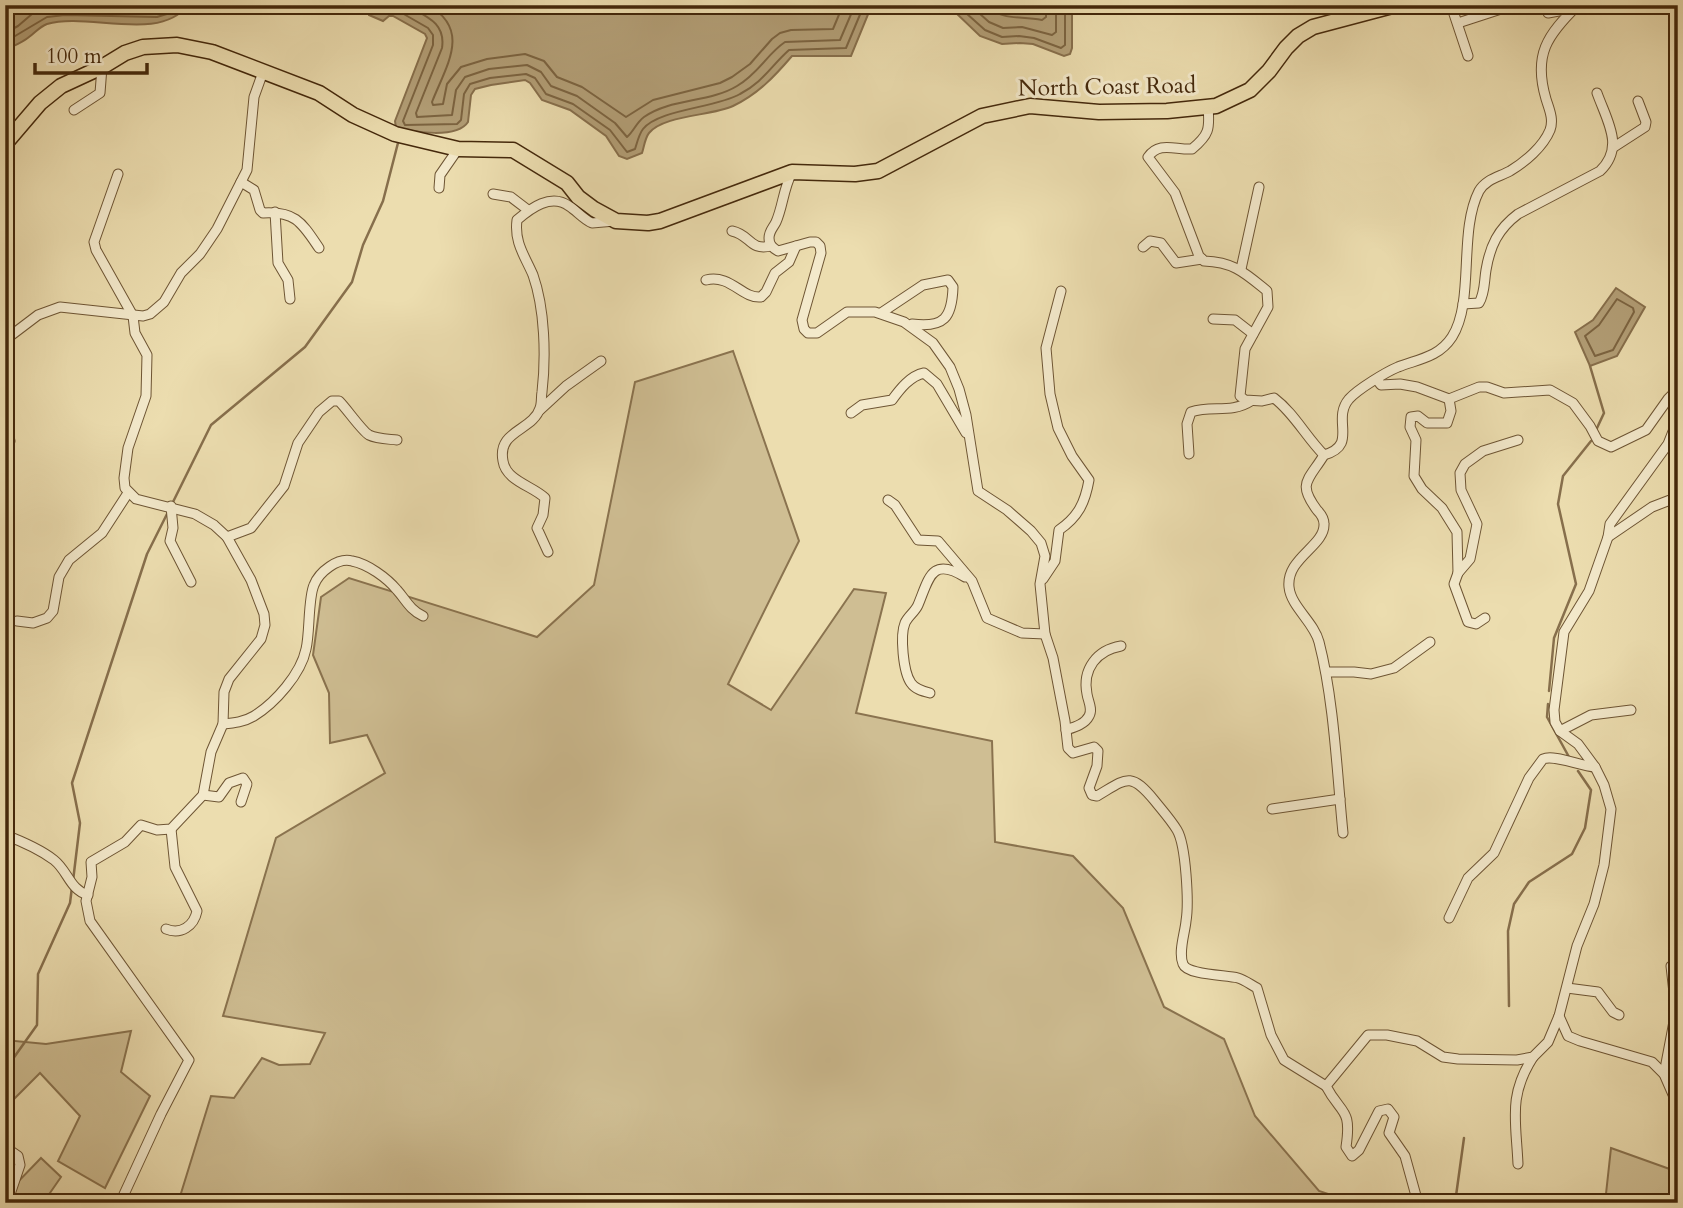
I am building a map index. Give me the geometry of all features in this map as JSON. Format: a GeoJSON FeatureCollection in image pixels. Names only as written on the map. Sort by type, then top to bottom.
{"type":"FeatureCollection","features":[{"type":"Feature","properties":{"kind":"main road","name":"North Coast Road"},"geometry":{"type":"LineString","coordinates":[[5,144],[50,94],[125,53],[144,47],[177,45],[202,49],[319,93],[353,115],[399,135],[458,149],[504,148],[520,153],[566,183],[593,209],[617,221],[648,223],[792,173],[855,174],[878,171],[982,116],[1030,106],[1099,112],[1167,111],[1208,107],[1250,90],[1298,36],[1313,27],[1396,5]]}},
{"type":"Feature","properties":{"kind":"street"},"geometry":{"type":"LineString","coordinates":[[1451,5],[1468,56]]}},
{"type":"Feature","properties":{"kind":"street"},"geometry":{"type":"LineString","coordinates":[[1458,23],[1501,9],[1504,5]]}},
{"type":"Feature","properties":{"kind":"street"},"geometry":{"type":"LineString","coordinates":[[1548,13],[1577,6]]}},
{"type":"Feature","properties":{"kind":"street"},"geometry":{"type":"LineString","coordinates":[[1343,833],[1326,672],[1318,638],[1291,595],[1288,585],[1294,566],[1322,534],[1324,524],[1305,494],[1304,486],[1324,455],[1335,452],[1344,438],[1344,407],[1360,389],[1398,367],[1437,354],[1452,337],[1463,304],[1465,253],[1476,198],[1481,187],[1492,178],[1519,165],[1546,139],[1551,126],[1551,112],[1539,66],[1553,32],[1577,6]]}},
{"type":"Feature","properties":{"kind":"street"},"geometry":{"type":"LineString","coordinates":[[74,110],[100,93],[102,67]]}},
{"type":"Feature","properties":{"kind":"street"},"geometry":{"type":"LineString","coordinates":[[5,340],[38,315],[60,307],[133,316],[150,314],[171,293],[181,273],[200,254],[217,229],[247,170],[254,97],[263,72]]}},
{"type":"Feature","properties":{"kind":"street"},"geometry":{"type":"LineString","coordinates":[[1463,304],[1479,303],[1483,296],[1486,268],[1499,230],[1518,214],[1600,171],[1609,163],[1614,147],[1597,93]]}},
{"type":"Feature","properties":{"kind":"street"},"geometry":{"type":"LineString","coordinates":[[1614,147],[1644,127],[1646,122],[1638,100]]}},
{"type":"Feature","properties":{"kind":"street"},"geometry":{"type":"LineString","coordinates":[[1202,259],[1175,193],[1148,157],[1161,147],[1192,149],[1206,138],[1208,107]]}},
{"type":"Feature","properties":{"kind":"street"},"geometry":{"type":"LineString","coordinates":[[439,187],[440,176],[458,149]]}},
{"type":"Feature","properties":{"kind":"street"},"geometry":{"type":"LineString","coordinates":[[792,173],[784,187],[776,222],[769,233],[771,246],[778,251],[816,242],[820,246],[821,253],[802,320],[804,329],[808,333],[817,333],[847,312],[881,313],[907,324],[933,343],[950,367],[966,415],[978,491],[1007,510],[1041,543],[1045,556],[1040,584],[1045,634],[1053,658],[1068,748],[1073,753],[1094,747],[1098,751],[1097,766],[1089,788],[1092,795],[1097,796],[1123,781],[1135,781],[1142,785],[1179,833],[1188,911],[1181,954],[1183,964],[1189,971],[1241,979],[1257,988],[1270,1035],[1284,1060],[1326,1086],[1347,1116],[1349,1131],[1346,1147],[1352,1156],[1359,1150],[1379,1111],[1388,1109],[1394,1117],[1389,1133],[1405,1156],[1418,1203]]}},
{"type":"Feature","properties":{"kind":"street"},"geometry":{"type":"LineString","coordinates":[[118,174],[94,242],[133,316],[135,333],[147,355],[146,397],[128,448],[124,478],[128,493],[136,499],[170,506],[204,518],[227,537],[262,604],[265,625],[261,639],[229,679],[224,692],[223,724],[211,752],[203,795],[171,829],[157,830],[141,825],[125,842],[91,862],[89,868],[92,877],[87,912],[90,921],[189,1059],[120,1203]]}},
{"type":"Feature","properties":{"kind":"street"},"geometry":{"type":"LineString","coordinates":[[241,182],[254,190],[263,213],[289,214],[302,223],[319,248]]}},
{"type":"Feature","properties":{"kind":"street"},"geometry":{"type":"LineString","coordinates":[[1241,270],[1259,187]]}},
{"type":"Feature","properties":{"kind":"street"},"geometry":{"type":"LineString","coordinates":[[494,194],[511,197],[528,210]]}},
{"type":"Feature","properties":{"kind":"street"},"geometry":{"type":"LineString","coordinates":[[540,410],[545,364],[539,300],[532,275],[520,253],[517,220],[528,210],[553,200],[562,201],[592,223],[617,221]]}},
{"type":"Feature","properties":{"kind":"street"},"geometry":{"type":"LineString","coordinates":[[275,212],[278,263],[288,280],[290,299]]}},
{"type":"Feature","properties":{"kind":"street"},"geometry":{"type":"LineString","coordinates":[[732,231],[742,234],[755,247],[771,246]]}},
{"type":"Feature","properties":{"kind":"street"},"geometry":{"type":"LineString","coordinates":[[1143,247],[1150,241],[1161,243],[1176,263],[1202,259],[1221,261],[1241,270],[1267,291],[1268,307],[1245,349],[1240,396],[1251,401],[1273,398],[1285,406],[1308,439],[1324,455]]}},
{"type":"Feature","properties":{"kind":"street"},"geometry":{"type":"LineString","coordinates":[[706,280],[722,280],[740,288],[752,298],[761,297],[775,272],[792,258],[796,246]]}},
{"type":"Feature","properties":{"kind":"street"},"geometry":{"type":"LineString","coordinates":[[881,313],[923,285],[948,280],[953,287],[948,315],[942,322],[929,326],[907,324]]}},
{"type":"Feature","properties":{"kind":"street"},"geometry":{"type":"LineString","coordinates":[[1040,584],[1055,561],[1059,530],[1074,519],[1089,480],[1072,456],[1058,428],[1050,394],[1046,348],[1061,291]]}},
{"type":"Feature","properties":{"kind":"street"},"geometry":{"type":"LineString","coordinates":[[1213,319],[1235,320],[1253,334]]}},
{"type":"Feature","properties":{"kind":"street"},"geometry":{"type":"LineString","coordinates":[[548,552],[537,528],[543,515],[545,498],[537,490],[515,479],[503,465],[502,450],[509,436],[524,426],[566,386],[601,361]]}},
{"type":"Feature","properties":{"kind":"street"},"geometry":{"type":"LineString","coordinates":[[851,413],[862,405],[892,400],[909,380],[924,373],[937,384],[969,437]]}},
{"type":"Feature","properties":{"kind":"street"},"geometry":{"type":"LineString","coordinates":[[1377,380],[1381,385],[1418,387],[1449,400],[1479,387],[1488,387],[1504,393],[1550,390],[1573,403],[1598,441],[1611,447],[1646,430],[1678,389]]}},
{"type":"Feature","properties":{"kind":"street"},"geometry":{"type":"LineString","coordinates":[[1449,400],[1451,411],[1447,423],[1426,423],[1418,416],[1411,417],[1410,427],[1416,440],[1414,476],[1422,489],[1442,508],[1457,532],[1458,573]]}},
{"type":"Feature","properties":{"kind":"street"},"geometry":{"type":"LineString","coordinates":[[227,537],[251,528],[284,486],[298,443],[319,412],[332,401],[339,401],[346,407],[372,437],[397,440]]}},
{"type":"Feature","properties":{"kind":"street"},"geometry":{"type":"LineString","coordinates":[[1189,454],[1187,424],[1191,412],[1201,409],[1240,408],[1251,401]]}},
{"type":"Feature","properties":{"kind":"street"},"geometry":{"type":"LineString","coordinates":[[1518,1164],[1514,1100],[1523,1074],[1548,1042],[1559,1016],[1577,946],[1594,904],[1606,854],[1611,809],[1595,767],[1578,744],[1560,731],[1555,722],[1554,710],[1564,632],[1589,591],[1610,524],[1668,444],[1678,419]]}},
{"type":"Feature","properties":{"kind":"street"},"geometry":{"type":"LineString","coordinates":[[5,421],[10,441],[5,451]]}},
{"type":"Feature","properties":{"kind":"street"},"geometry":{"type":"LineString","coordinates":[[1485,618],[1476,624],[1468,622],[1454,584],[1458,573],[1470,559],[1476,524],[1461,490],[1460,473],[1465,464],[1483,451],[1518,440]]}},
{"type":"Feature","properties":{"kind":"street"},"geometry":{"type":"LineString","coordinates":[[17,621],[33,622],[47,618],[53,611],[59,577],[69,561],[102,533],[128,493]]}},
{"type":"Feature","properties":{"kind":"street"},"geometry":{"type":"LineString","coordinates":[[1608,537],[1653,507],[1677,496]]}},
{"type":"Feature","properties":{"kind":"street"},"geometry":{"type":"LineString","coordinates":[[887,500],[895,505],[918,540],[938,541],[972,581],[987,618],[1022,633],[1045,634]]}},
{"type":"Feature","properties":{"kind":"street"},"geometry":{"type":"LineString","coordinates":[[170,506],[173,528],[170,541],[191,582]]}},
{"type":"Feature","properties":{"kind":"street"},"geometry":{"type":"LineString","coordinates":[[223,724],[255,716],[291,681],[306,653],[313,586],[329,567],[349,559],[383,576],[396,588],[413,612],[423,616]]}},
{"type":"Feature","properties":{"kind":"street"},"geometry":{"type":"LineString","coordinates":[[930,693],[920,691],[909,681],[903,649],[904,625],[918,606],[926,582],[937,569],[946,567],[972,581]]}},
{"type":"Feature","properties":{"kind":"street"},"geometry":{"type":"LineString","coordinates":[[1326,672],[1371,674],[1394,668],[1430,642]]}},
{"type":"Feature","properties":{"kind":"street"},"geometry":{"type":"LineString","coordinates":[[1066,730],[1089,717],[1091,710],[1086,682],[1095,658],[1109,648],[1121,646]]}},
{"type":"Feature","properties":{"kind":"street"},"geometry":{"type":"LineString","coordinates":[[1560,731],[1591,715],[1631,710]]}},
{"type":"Feature","properties":{"kind":"street"},"geometry":{"type":"LineString","coordinates":[[1449,918],[1468,878],[1494,853],[1529,778],[1543,759],[1552,757],[1595,767]]}},
{"type":"Feature","properties":{"kind":"street"},"geometry":{"type":"LineString","coordinates":[[203,795],[219,797],[229,783],[243,778],[247,784],[241,802]]}},
{"type":"Feature","properties":{"kind":"street"},"geometry":{"type":"LineString","coordinates":[[1272,809],[1340,799]]}},
{"type":"Feature","properties":{"kind":"street"},"geometry":{"type":"LineString","coordinates":[[166,929],[174,932],[184,929],[195,920],[197,911],[175,867],[171,829]]}},
{"type":"Feature","properties":{"kind":"street"},"geometry":{"type":"LineString","coordinates":[[5,835],[29,845],[56,862],[77,890],[88,895]]}},
{"type":"Feature","properties":{"kind":"street"},"geometry":{"type":"LineString","coordinates":[[5,936],[5,953]]}},
{"type":"Feature","properties":{"kind":"street"},"geometry":{"type":"LineString","coordinates":[[1664,1074],[1676,1011],[1671,966]]}},
{"type":"Feature","properties":{"kind":"street"},"geometry":{"type":"LineString","coordinates":[[1567,988],[1598,992],[1613,1013],[1619,1016]]}},
{"type":"Feature","properties":{"kind":"street"},"geometry":{"type":"LineString","coordinates":[[1559,1016],[1568,1035],[1580,1041],[1652,1062],[1664,1074],[1678,1106]]}},
{"type":"Feature","properties":{"kind":"street"},"geometry":{"type":"LineString","coordinates":[[1326,1086],[1368,1035],[1387,1035],[1417,1041],[1443,1057],[1458,1059],[1517,1060],[1534,1057]]}},
{"type":"Feature","properties":{"kind":"street"},"geometry":{"type":"LineString","coordinates":[[5,1147],[18,1156],[20,1165],[7,1203]]}},
{"type":"Feature","properties":{"kind":"shaded area"},"geometry":{"type":"Polygon","coordinates":[[[733,351],[799,541],[728,684],[771,710],[854,589],[886,593],[856,713],[992,741],[995,842],[1073,856],[1123,908],[1164,1007],[1224,1039],[1255,1116],[1319,1191],[1349,1201],[1372,1203],[178,1203],[211,1096],[234,1098],[262,1058],[279,1065],[310,1064],[325,1033],[223,1016],[276,838],[385,773],[367,735],[330,743],[329,693],[313,655],[321,597],[349,578],[537,637],[594,585],[635,382],[733,351]]]}},
{"type":"Feature","properties":{"kind":"shaded area"},"geometry":{"type":"Polygon","coordinates":[[[131,1031],[121,1072],[150,1096],[105,1188],[58,1161],[80,1116],[40,1073],[5,1108],[5,1040],[46,1044],[131,1031]]]}},
{"type":"Feature","properties":{"kind":"shaded area"},"geometry":{"type":"Polygon","coordinates":[[[1611,1148],[1678,1172],[1675,1203],[1605,1203],[1611,1148]]]}},
{"type":"Feature","properties":{"kind":"shaded area"},"geometry":{"type":"Polygon","coordinates":[[[41,1158],[61,1177],[43,1203],[5,1203],[5,1184],[14,1186],[41,1158]]]}},
{"type":"Feature","properties":{"kind":"water"},"geometry":{"type":"Polygon","coordinates":[[[5,5],[188,5],[175,16],[141,25],[82,21],[47,24],[5,50],[5,5]]]}},
{"type":"Feature","properties":{"kind":"water"},"geometry":{"type":"Polygon","coordinates":[[[366,5],[1072,5],[1072,48],[1070,54],[1064,56],[1033,44],[1002,44],[980,36],[954,11],[871,7],[851,56],[792,56],[765,84],[733,106],[676,119],[656,127],[649,133],[642,153],[627,159],[619,156],[606,136],[570,110],[542,100],[525,80],[475,89],[471,95],[468,122],[455,131],[435,133],[396,128],[395,121],[427,38],[425,34],[393,16],[383,21],[369,15],[369,7],[366,5]]]}},
{"type":"Feature","properties":{"kind":"water"},"geometry":{"type":"Polygon","coordinates":[[[1616,288],[1645,307],[1617,356],[1590,366],[1575,332],[1593,320],[1616,288]]]}},
{"type":"Feature","properties":{"kind":"waterway"},"geometry":{"type":"LineString","coordinates":[[172,504],[211,425],[305,347],[352,282],[363,245],[383,201],[399,139]]}},
{"type":"Feature","properties":{"kind":"waterway"},"geometry":{"type":"LineString","coordinates":[[1590,366],[1604,413],[1597,428]]}},
{"type":"Feature","properties":{"kind":"waterway"},"geometry":{"type":"LineString","coordinates":[[1549,691],[1554,638],[1576,584],[1558,504],[1563,476],[1591,441]]}},
{"type":"Feature","properties":{"kind":"waterway"},"geometry":{"type":"LineString","coordinates":[[73,881],[80,823],[72,783],[147,554],[169,510]]}},
{"type":"Feature","properties":{"kind":"waterway"},"geometry":{"type":"LineString","coordinates":[[1548,704],[1547,717],[1569,757]]}},
{"type":"Feature","properties":{"kind":"waterway"},"geometry":{"type":"LineString","coordinates":[[1509,1006],[1508,931],[1514,904],[1529,882],[1572,854],[1585,828],[1591,790],[1578,771]]}},
{"type":"Feature","properties":{"kind":"waterway"},"geometry":{"type":"LineString","coordinates":[[5,1070],[37,1025],[38,974],[70,903],[72,887]]}},
{"type":"Feature","properties":{"kind":"waterway"},"geometry":{"type":"LineString","coordinates":[[1455,1203],[1464,1138]]}}]}
